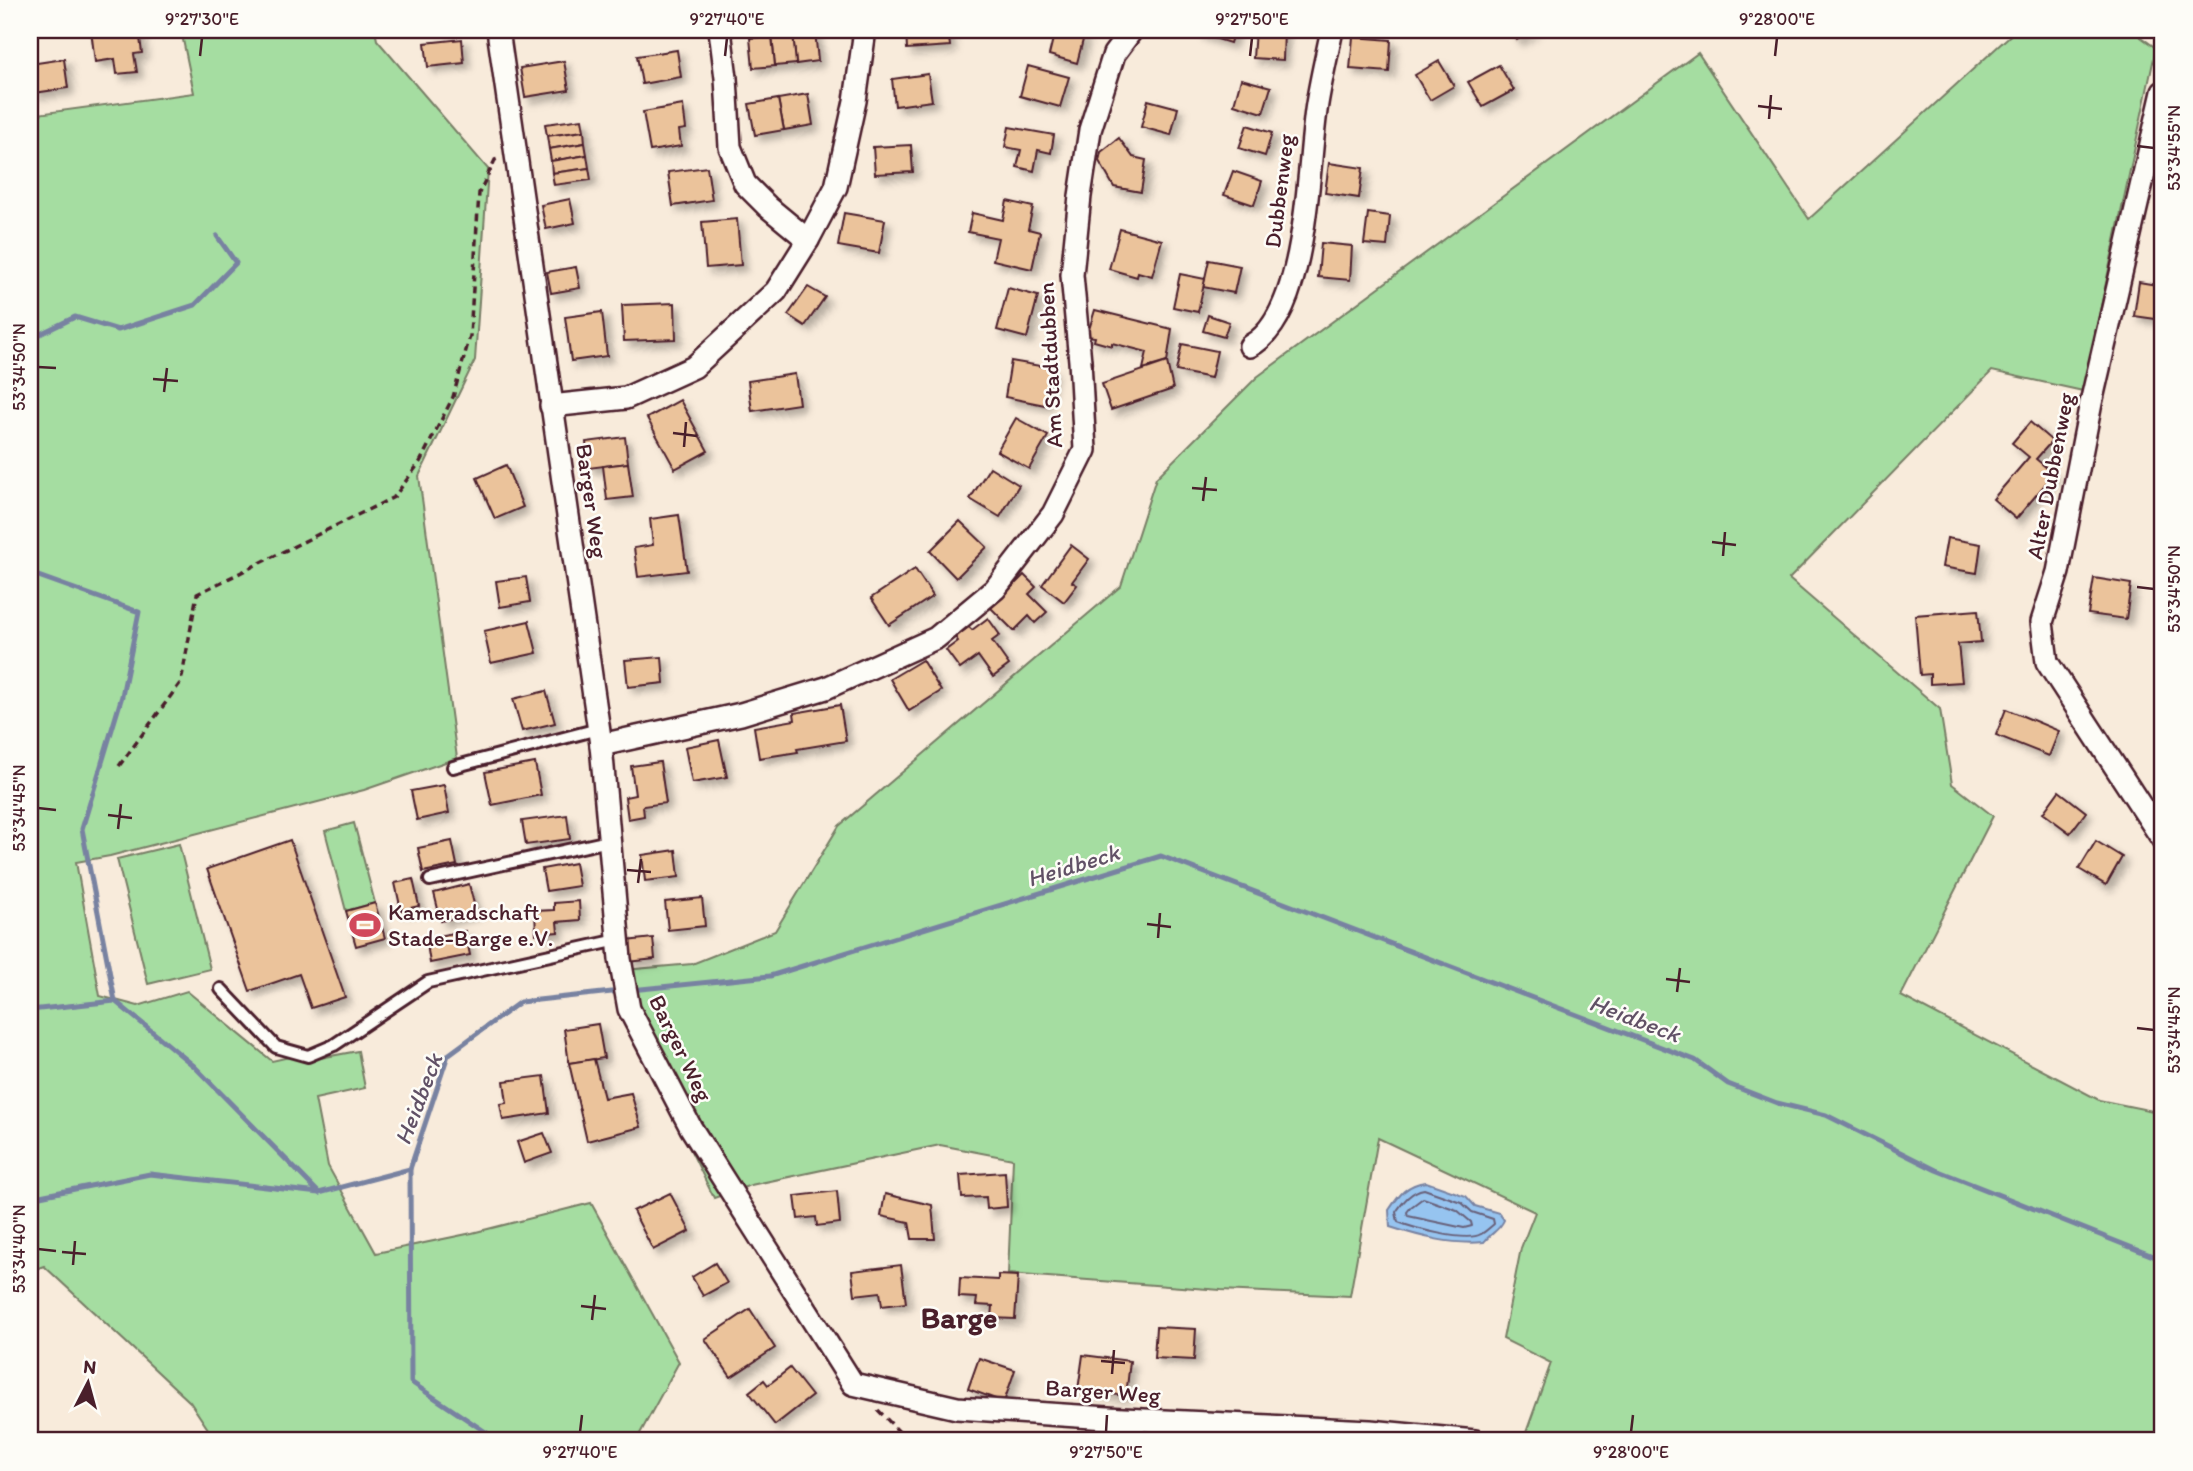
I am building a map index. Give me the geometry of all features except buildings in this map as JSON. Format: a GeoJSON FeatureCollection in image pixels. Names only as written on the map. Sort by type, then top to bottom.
{"type":"FeatureCollection","features":[{"type":"Feature","properties":{"kind":"street","name":"Barger Weg"},"geometry":{"type":"LineString","coordinates":[[498,30],[600,737],[619,950],[629,1009],[691,1128],[853,1384],[957,1408],[1370,1431],[1475,1441]]}},
{"type":"Feature","properties":{"kind":"street"},"geometry":{"type":"LineString","coordinates":[[720,30],[730,147],[745,184],[808,240]]}},
{"type":"Feature","properties":{"kind":"street"},"geometry":{"type":"LineString","coordinates":[[551,406],[626,398],[694,367],[776,292],[836,187],[855,100],[865,30]]}},
{"type":"Feature","properties":{"kind":"street","name":"Am Stadtdubben"},"geometry":{"type":"LineString","coordinates":[[600,737],[741,714],[826,688],[936,638],[995,589],[1053,514],[1085,450],[1072,275],[1090,130],[1114,54],[1132,30]]}},
{"type":"Feature","properties":{"kind":"street","name":"Dubbenweg"},"geometry":{"type":"LineString","coordinates":[[1250,346],[1260,340],[1281,312],[1300,253],[1317,104],[1332,30]]}},
{"type":"Feature","properties":{"kind":"street","name":"Alter Dubbenweg"},"geometry":{"type":"LineString","coordinates":[[2163,92],[2091,403],[2057,572],[2042,622],[2047,662],[2163,840]]}},
{"type":"Feature","properties":{"kind":"lane"},"geometry":{"type":"LineString","coordinates":[[453,766],[600,737]]}},
{"type":"Feature","properties":{"kind":"lane"},"geometry":{"type":"LineString","coordinates":[[430,880],[610,841]]}},
{"type":"Feature","properties":{"kind":"lane"},"geometry":{"type":"LineString","coordinates":[[220,989],[276,1047],[308,1056],[334,1045],[428,982],[619,950]]}},
{"type":"Feature","properties":{"kind":"path"},"geometry":{"type":"LineString","coordinates":[[119,766],[181,682],[197,594],[394,497],[420,461],[453,397],[470,335],[480,193],[495,160],[515,149]]}},
{"type":"Feature","properties":{"kind":"green space"},"geometry":{"type":"Polygon","coordinates":[[[181,30],[375,30],[377,40],[488,169],[475,360],[419,476],[457,758],[364,790],[110,856],[76,862],[100,996],[138,1006],[187,991],[272,1061],[307,1053],[309,1060],[358,1051],[365,1088],[315,1099],[328,1166],[376,1253],[472,1233],[591,1203],[679,1362],[636,1441],[216,1441],[190,1402],[44,1266],[30,1271],[30,115],[194,93],[181,30]]]}},
{"type":"Feature","properties":{"kind":"green space"},"geometry":{"type":"Polygon","coordinates":[[[2016,30],[2131,30],[2156,48],[2083,391],[1992,371],[1789,579],[1940,709],[1952,784],[1993,816],[1901,996],[2099,1100],[2163,1113],[2163,1441],[1523,1441],[1551,1363],[1503,1339],[1521,1248],[1535,1212],[1378,1138],[1350,1296],[1221,1290],[1008,1274],[1013,1159],[940,1145],[751,1185],[714,1198],[617,1000],[613,971],[692,964],[775,931],[839,826],[1121,586],[1156,478],[1257,377],[1698,53],[1809,219],[2016,30]]]}},
{"type":"Feature","properties":{"kind":"green space"},"geometry":{"type":"Polygon","coordinates":[[[354,823],[375,903],[346,911],[325,831],[354,823]]]}},
{"type":"Feature","properties":{"kind":"green space"},"geometry":{"type":"Polygon","coordinates":[[[179,844],[210,969],[148,984],[117,859],[179,844]]]}},
{"type":"Feature","properties":{"kind":"water"},"geometry":{"type":"Polygon","coordinates":[[[1426,1182],[1466,1196],[1475,1206],[1499,1213],[1504,1220],[1484,1242],[1472,1243],[1437,1239],[1390,1227],[1389,1210],[1396,1200],[1409,1188],[1426,1182]]]}},
{"type":"Feature","properties":{"kind":"waterway"},"geometry":{"type":"LineString","coordinates":[[30,339],[75,317],[118,330],[195,305],[236,263],[217,236]]}},
{"type":"Feature","properties":{"kind":"waterway"},"geometry":{"type":"LineString","coordinates":[[30,573],[139,612],[122,696],[82,829],[115,1001],[194,1066],[319,1193]]}},
{"type":"Feature","properties":{"kind":"waterway","name":"Heidbeck"},"geometry":{"type":"LineString","coordinates":[[631,990],[770,976],[1161,856],[1695,1060],[1728,1084],[1777,1103],[1826,1115],[1936,1170],[2163,1260]]}},
{"type":"Feature","properties":{"kind":"waterway","name":"Heidbeck"},"geometry":{"type":"LineString","coordinates":[[30,1198],[150,1174],[319,1193],[410,1169],[448,1055],[520,1002],[621,991]]}},
{"type":"Feature","properties":{"kind":"waterway"},"geometry":{"type":"LineString","coordinates":[[30,1010],[115,1001]]}},
{"type":"Feature","properties":{"kind":"waterway"},"geometry":{"type":"LineString","coordinates":[[410,1169],[411,1382],[499,1441]]}},
{"type":"Feature","properties":{"kind":"place","name":"Kameradschaft Stade-Barge e.V."},"geometry":{"type":"Point","coordinates":[365,925]}},
{"type":"Feature","properties":{"kind":"district","name":"Barge"},"geometry":{"type":"Point","coordinates":[959,1317]}}]}
